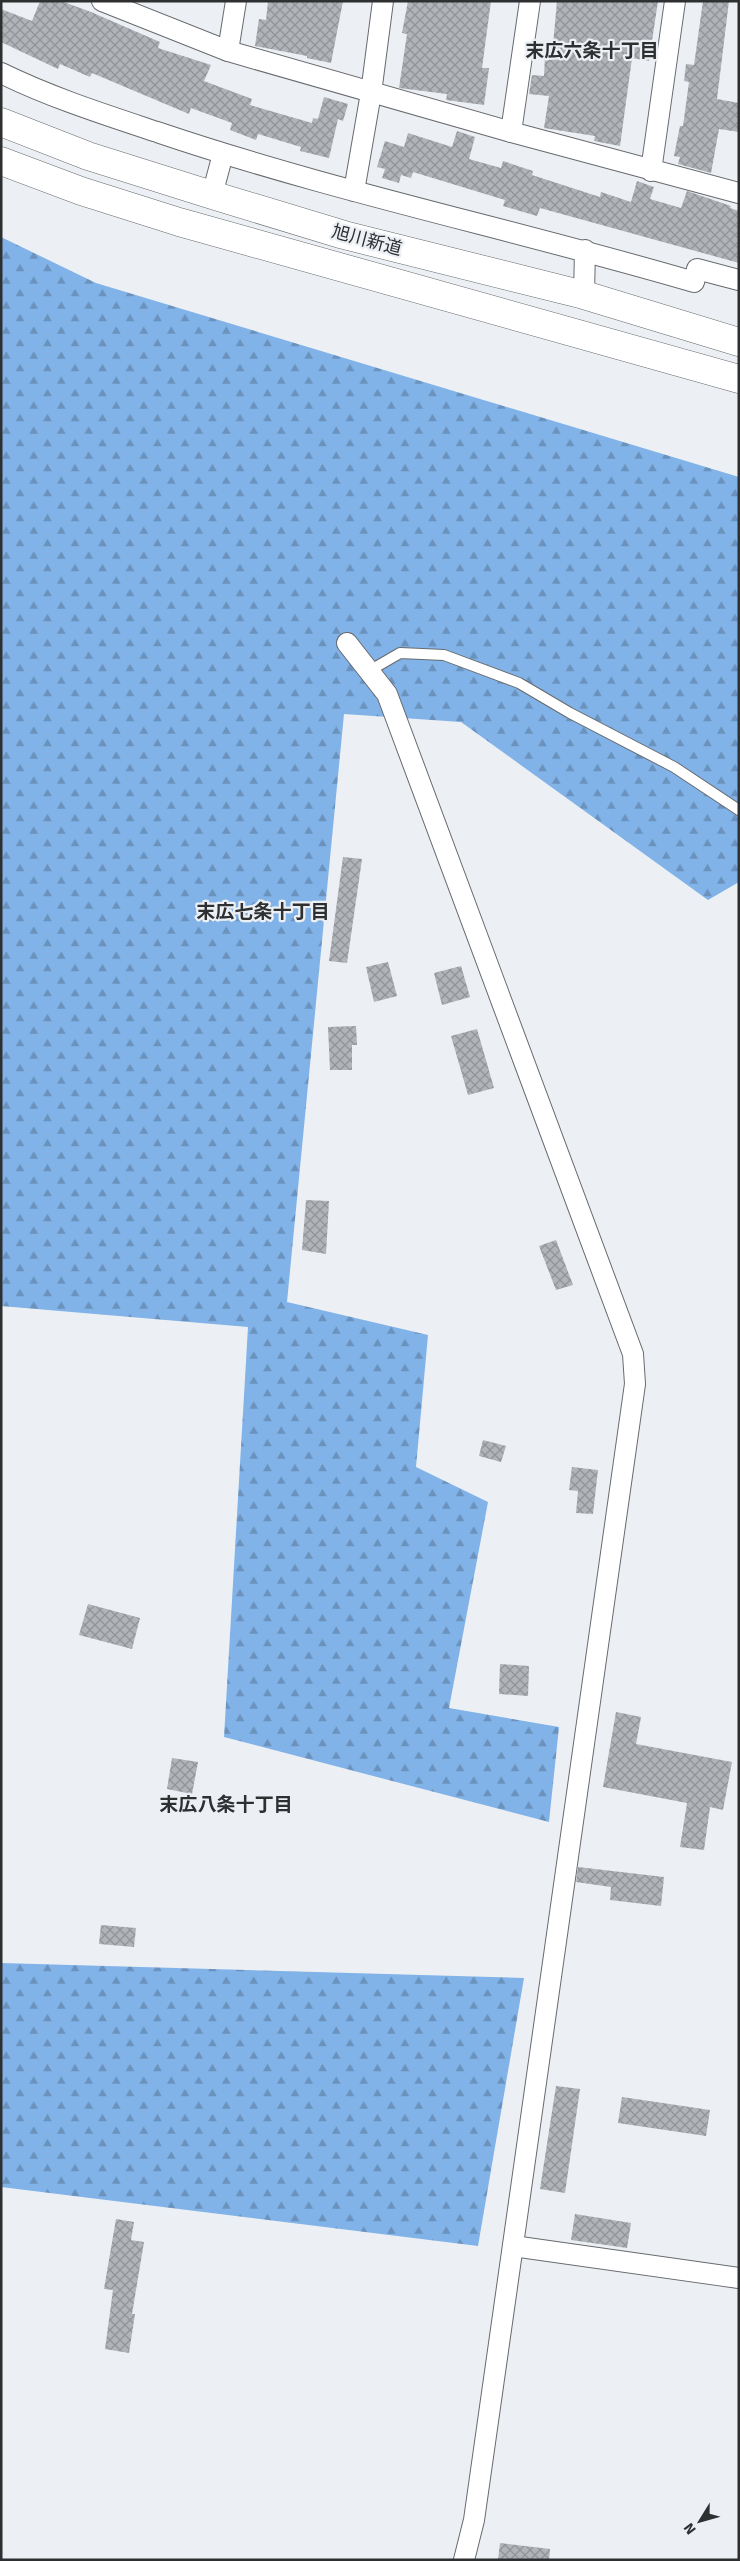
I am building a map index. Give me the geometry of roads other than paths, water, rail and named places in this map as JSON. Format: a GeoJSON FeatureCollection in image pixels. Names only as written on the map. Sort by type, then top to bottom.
{"type":"FeatureCollection","features":[{"type":"Feature","properties":{"kind":"highway","name":"旭川新道"},"geometry":{"type":"LineString","coordinates":[[1,122],[88,156],[344,235],[584,295],[739,342]]}},
{"type":"Feature","properties":{"kind":"highway","name":"旭川新道"},"geometry":{"type":"LineString","coordinates":[[1,161],[82,191],[179,222],[739,379]]}},
{"type":"Feature","properties":{"kind":"street"},"geometry":{"type":"LineString","coordinates":[[102,1],[228,52],[651,171],[739,193]]}},
{"type":"Feature","properties":{"kind":"street"},"geometry":{"type":"LineString","coordinates":[[228,52],[236,1]]}},
{"type":"Feature","properties":{"kind":"street"},"geometry":{"type":"LineString","coordinates":[[354,191],[372,93],[383,1]]}},
{"type":"Feature","properties":{"kind":"street"},"geometry":{"type":"LineString","coordinates":[[511,132],[530,1]]}},
{"type":"Feature","properties":{"kind":"street"},"geometry":{"type":"LineString","coordinates":[[651,171],[675,1]]}},
{"type":"Feature","properties":{"kind":"street"},"geometry":{"type":"LineString","coordinates":[[1,73],[44,94],[223,154],[354,191],[585,250],[694,282],[697,269],[739,280]]}},
{"type":"Feature","properties":{"kind":"street"},"geometry":{"type":"LineString","coordinates":[[212,195],[223,154]]}},
{"type":"Feature","properties":{"kind":"street"},"geometry":{"type":"LineString","coordinates":[[584,295],[585,250]]}},
{"type":"Feature","properties":{"kind":"street"},"geometry":{"type":"LineString","coordinates":[[346,643],[388,694],[633,1354],[635,1384],[474,2520],[464,2560]]}},
{"type":"Feature","properties":{"kind":"street"},"geometry":{"type":"LineString","coordinates":[[513,2246],[739,2278]]}},
{"type":"Feature","properties":{"kind":"lane"},"geometry":{"type":"LineString","coordinates":[[369,671],[400,653],[444,655],[520,683],[570,713],[674,767],[739,810]]}},
{"type":"Feature","properties":{"kind":"district","name":"末広六条十丁目"},"geometry":{"type":"Point","coordinates":[592,51]}},
{"type":"Feature","properties":{"kind":"district","name":"末広七条十丁目"},"geometry":{"type":"Point","coordinates":[263,912]}},
{"type":"Feature","properties":{"kind":"district","name":"末広八条十丁目"},"geometry":{"type":"Point","coordinates":[226,1805]}}]}
